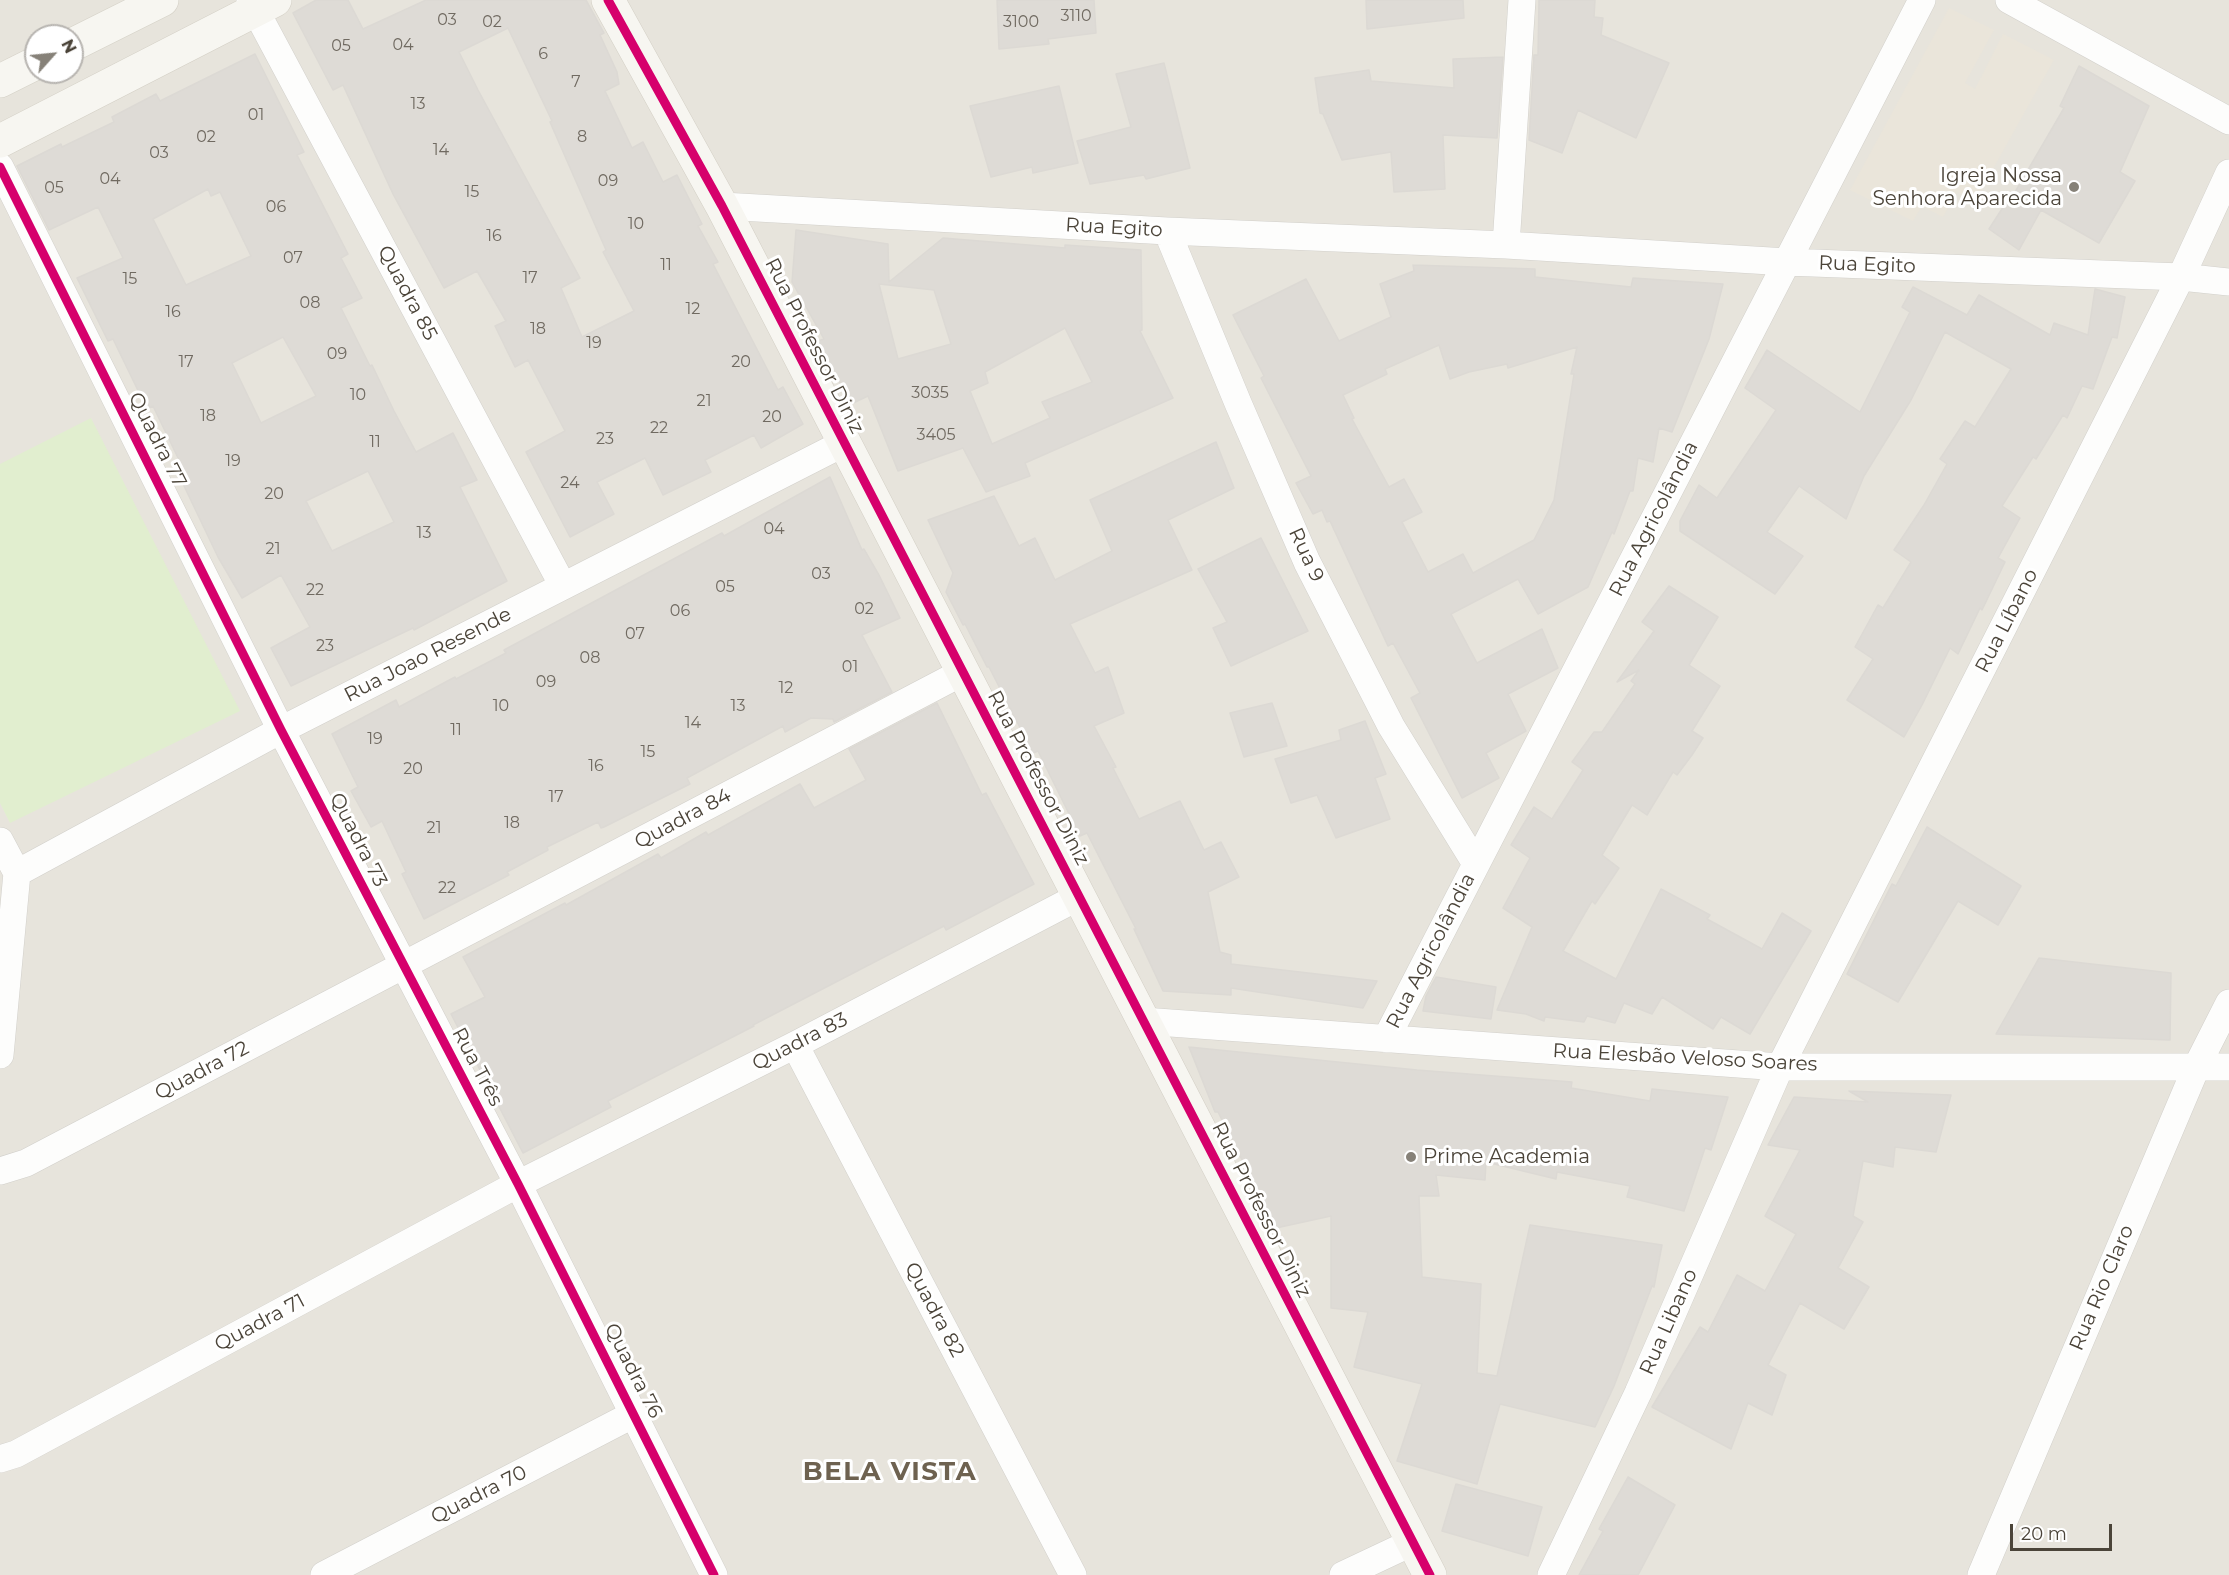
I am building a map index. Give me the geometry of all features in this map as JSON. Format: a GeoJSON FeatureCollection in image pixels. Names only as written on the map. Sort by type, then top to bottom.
{"type":"FeatureCollection","features":[{"type":"Feature","properties":{"kind":"street"},"geometry":{"type":"LineString","coordinates":[[84,39],[162,0]]}},
{"type":"Feature","properties":{"kind":"street","name":"Rua Professor Diniz"},"geometry":{"type":"LineString","coordinates":[[608,0],[722,206],[1430,1575]]}},
{"type":"Feature","properties":{"kind":"street"},"geometry":{"type":"LineString","coordinates":[[1506,245],[1522,0]]}},
{"type":"Feature","properties":{"kind":"street","name":"Rua Agricolândia"},"geometry":{"type":"LineString","coordinates":[[1386,1039],[1922,0]]}},
{"type":"Feature","properties":{"kind":"street"},"geometry":{"type":"LineString","coordinates":[[2009,0],[2229,121]]}},
{"type":"Feature","properties":{"kind":"street"},"geometry":{"type":"LineString","coordinates":[[0,141],[261,3]]}},
{"type":"Feature","properties":{"kind":"street","name":"Quadra 85"},"geometry":{"type":"LineString","coordinates":[[261,3],[563,586]]}},
{"type":"Feature","properties":{"kind":"street"},"geometry":{"type":"LineString","coordinates":[[0,81],[24,69]]}},
{"type":"Feature","properties":{"kind":"street","name":"Quadra 77"},"geometry":{"type":"LineString","coordinates":[[0,167],[281,730]]}},
{"type":"Feature","properties":{"kind":"street","name":"Rua Líbano"},"geometry":{"type":"LineString","coordinates":[[1780,1067],[2181,277],[2229,173]]}},
{"type":"Feature","properties":{"kind":"street","name":"Rua Egito"},"geometry":{"type":"LineString","coordinates":[[722,206],[1167,231],[1506,245],[1787,262],[2181,277],[2229,282]]}},
{"type":"Feature","properties":{"kind":"street","name":"Rua 9"},"geometry":{"type":"LineString","coordinates":[[1167,231],[1307,562],[1391,726],[1476,864]]}},
{"type":"Feature","properties":{"kind":"street","name":"Rua Joao Resende"},"geometry":{"type":"LineString","coordinates":[[8,872],[844,443]]}},
{"type":"Feature","properties":{"kind":"street","name":"Quadra 84"},"geometry":{"type":"LineString","coordinates":[[403,966],[963,672]]}},
{"type":"Feature","properties":{"kind":"street","name":"Quadra 73"},"geometry":{"type":"LineString","coordinates":[[281,730],[403,966]]}},
{"type":"Feature","properties":{"kind":"street"},"geometry":{"type":"LineString","coordinates":[[0,841],[8,872],[0,1055]]}},
{"type":"Feature","properties":{"kind":"street","name":"Quadra 83"},"geometry":{"type":"LineString","coordinates":[[518,1184],[795,1045],[1080,896]]}},
{"type":"Feature","properties":{"kind":"street","name":"Quadra 72"},"geometry":{"type":"LineString","coordinates":[[0,1171],[26,1163],[403,966]]}},
{"type":"Feature","properties":{"kind":"street","name":"Rua Três"},"geometry":{"type":"LineString","coordinates":[[403,966],[518,1184]]}},
{"type":"Feature","properties":{"kind":"street","name":"Rua Rio Claro"},"geometry":{"type":"LineString","coordinates":[[1981,1575],[2196,1068],[2229,1003]]}},
{"type":"Feature","properties":{"kind":"street","name":"Rua Elesbão Veloso Soares"},"geometry":{"type":"LineString","coordinates":[[1143,1021],[1780,1067],[2229,1067]]}},
{"type":"Feature","properties":{"kind":"street","name":"Quadra 82"},"geometry":{"type":"LineString","coordinates":[[795,1045],[1073,1575]]}},
{"type":"Feature","properties":{"kind":"street","name":"Rua Libano"},"geometry":{"type":"LineString","coordinates":[[1551,1575],[1638,1393],[1780,1067]]}},
{"type":"Feature","properties":{"kind":"street","name":"Quadra 76"},"geometry":{"type":"LineString","coordinates":[[518,1184],[714,1575]]}},
{"type":"Feature","properties":{"kind":"street","name":"Quadra 71"},"geometry":{"type":"LineString","coordinates":[[0,1459],[27,1449],[518,1184]]}},
{"type":"Feature","properties":{"kind":"street","name":"Quadra 70"},"geometry":{"type":"LineString","coordinates":[[324,1575],[634,1414]]}},
{"type":"Feature","properties":{"kind":"street"},"geometry":{"type":"LineString","coordinates":[[1343,1575],[1413,1542]]}},
{"type":"Feature","properties":{"kind":"shaded area"},"geometry":{"type":"Polygon","coordinates":[[[0,0],[2229,0],[2229,1575],[0,1575],[0,0]]]}},
{"type":"Feature","properties":{"kind":"shaded area"},"geometry":{"type":"Polygon","coordinates":[[[1949,8],[1994,30],[1965,83],[1975,89],[2003,34],[2054,60],[1975,201],[1957,192],[1943,217],[1922,206],[1913,221],[1850,190],[1949,8]]]}},
{"type":"Feature","properties":{"kind":"green space"},"geometry":{"type":"Polygon","coordinates":[[[91,418],[240,711],[10,823],[0,803],[0,464],[91,418]]]}},
{"type":"Feature","properties":{"kind":"building"},"geometry":{"type":"Polygon","coordinates":[[[316,0],[348,0],[363,29],[426,0],[586,0],[604,33],[600,35],[617,72],[619,84],[605,91],[632,148],[643,142],[663,182],[677,175],[702,224],[698,226],[718,262],[713,264],[778,390],[783,387],[803,424],[761,448],[754,435],[705,460],[711,472],[663,495],[645,458],[597,482],[614,514],[570,537],[526,452],[565,431],[528,360],[515,367],[495,326],[506,321],[477,271],[444,288],[393,194],[343,85],[333,90],[293,13],[316,0]],[[508,28],[459,52],[580,278],[561,288],[582,337],[634,311],[603,252],[606,250],[550,122],[552,121],[508,28]]]}},
{"type":"Feature","properties":{"kind":"building"},"geometry":{"type":"Polygon","coordinates":[[[997,0],[1094,0],[1096,33],[1048,39],[1049,44],[999,49],[997,0]]]}},
{"type":"Feature","properties":{"kind":"building"},"geometry":{"type":"Polygon","coordinates":[[[1366,0],[1463,0],[1464,18],[1367,29],[1366,0]]]}},
{"type":"Feature","properties":{"kind":"building"},"geometry":{"type":"Polygon","coordinates":[[[1539,0],[1595,0],[1594,17],[1603,18],[1601,35],[1669,63],[1636,138],[1578,110],[1562,153],[1529,140],[1534,55],[1538,55],[1539,0]]]}},
{"type":"Feature","properties":{"kind":"building"},"geometry":{"type":"Polygon","coordinates":[[[255,54],[304,152],[297,155],[348,254],[341,258],[362,298],[341,308],[416,452],[453,433],[477,480],[460,487],[507,581],[414,630],[413,628],[291,686],[271,648],[310,627],[281,575],[242,598],[218,557],[174,465],[180,462],[153,406],[147,409],[113,339],[108,341],[77,278],[123,258],[98,207],[49,230],[17,166],[61,144],[62,147],[114,122],[112,117],[156,94],[160,101],[255,54]],[[208,189],[153,219],[186,285],[251,256],[220,192],[211,196],[208,189]],[[283,337],[232,363],[261,423],[316,396],[283,337]],[[368,471],[306,501],[332,551],[394,522],[368,471]]]}},
{"type":"Feature","properties":{"kind":"building"},"geometry":{"type":"Polygon","coordinates":[[[1503,57],[1497,138],[1443,135],[1445,189],[1394,192],[1391,152],[1342,160],[1323,114],[1320,113],[1315,78],[1369,70],[1371,81],[1454,88],[1453,59],[1503,57]]]}},
{"type":"Feature","properties":{"kind":"building"},"geometry":{"type":"Polygon","coordinates":[[[1164,63],[1190,168],[1146,179],[1144,175],[1090,184],[1077,141],[1131,127],[1116,74],[1164,63]]]}},
{"type":"Feature","properties":{"kind":"building"},"geometry":{"type":"Polygon","coordinates":[[[2079,66],[2149,106],[2120,172],[2135,181],[2099,243],[2041,210],[2019,250],[1989,229],[2009,198],[2011,199],[2064,108],[2060,106],[2079,66]]]}},
{"type":"Feature","properties":{"kind":"building"},"geometry":{"type":"Polygon","coordinates":[[[1059,86],[1078,163],[1033,173],[1032,167],[991,177],[970,106],[1059,86]]]}},
{"type":"Feature","properties":{"kind":"building"},"geometry":{"type":"Polygon","coordinates":[[[796,230],[888,244],[889,282],[943,238],[1065,248],[1065,245],[1141,250],[1142,330],[1140,331],[1173,398],[1025,463],[1030,476],[986,492],[963,448],[898,471],[868,396],[851,404],[818,341],[824,339],[792,282],[796,230]],[[879,284],[898,359],[951,344],[934,290],[879,284]],[[1065,328],[985,372],[988,383],[970,391],[992,444],[1050,418],[1042,402],[1092,382],[1065,328]]]}},
{"type":"Feature","properties":{"kind":"building"},"geometry":{"type":"Polygon","coordinates":[[[1413,265],[1535,269],[1535,277],[1631,287],[1633,278],[1723,284],[1709,339],[1672,432],[1659,428],[1653,462],[1638,458],[1633,491],[1630,491],[1614,534],[1612,532],[1588,587],[1538,614],[1518,579],[1451,614],[1477,663],[1542,629],[1558,668],[1508,694],[1526,731],[1486,753],[1499,778],[1462,798],[1411,698],[1420,693],[1393,643],[1388,646],[1330,521],[1327,522],[1322,510],[1313,514],[1296,483],[1311,476],[1261,378],[1264,376],[1233,315],[1306,279],[1339,341],[1391,317],[1380,284],[1414,271],[1413,265]],[[1439,345],[1385,369],[1387,374],[1343,395],[1354,418],[1352,419],[1389,487],[1404,479],[1422,512],[1402,522],[1428,572],[1463,554],[1473,573],[1534,540],[1554,500],[1574,374],[1571,374],[1577,347],[1508,368],[1507,364],[1469,372],[1450,379],[1439,345]]]}},
{"type":"Feature","properties":{"kind":"building"},"geometry":{"type":"Polygon","coordinates":[[[1913,287],[1967,315],[1979,295],[2050,335],[2054,323],[2088,335],[2095,289],[2125,297],[2117,338],[2112,337],[2093,389],[2082,386],[2067,418],[2063,415],[2036,459],[2033,457],[2002,506],[2020,518],[1998,558],[2005,562],[1958,654],[1950,648],[1904,737],[1847,700],[1873,659],[1855,647],[1878,605],[1883,608],[1911,562],[1894,550],[1924,505],[1947,464],[1940,459],[1965,421],[1975,427],[2011,369],[1945,332],[1911,400],[1864,476],[1846,519],[1799,486],[1767,532],[1803,556],[1775,594],[1680,531],[1680,521],[1699,485],[1717,498],[1776,410],[1745,388],[1767,350],[1860,412],[1910,312],[1902,307],[1913,287]]]}},
{"type":"Feature","properties":{"kind":"building"},"geometry":{"type":"Polygon","coordinates":[[[1216,442],[1234,488],[1168,520],[1192,570],[1070,624],[1095,673],[1108,667],[1124,713],[1094,726],[1116,767],[1113,768],[1139,819],[1180,801],[1204,850],[1221,842],[1239,877],[1208,892],[1220,952],[1231,955],[1231,964],[1377,981],[1363,1008],[1231,988],[1231,995],[1163,991],[1134,929],[1136,929],[1087,833],[1080,836],[1038,751],[1033,753],[989,667],[946,592],[953,573],[928,520],[994,496],[1019,546],[1035,538],[1055,580],[1112,551],[1090,500],[1216,442]]]}},
{"type":"Feature","properties":{"kind":"building"},"geometry":{"type":"Polygon","coordinates":[[[830,477],[862,550],[864,549],[879,575],[900,618],[862,635],[892,692],[834,722],[833,719],[811,718],[785,732],[783,726],[687,778],[690,784],[604,827],[601,828],[598,822],[547,847],[548,850],[507,872],[509,875],[424,919],[402,874],[406,872],[382,821],[371,827],[351,791],[358,787],[332,734],[396,700],[399,707],[455,677],[456,679],[506,653],[504,650],[722,533],[724,536],[830,477]]]}},
{"type":"Feature","properties":{"kind":"building"},"geometry":{"type":"Polygon","coordinates":[[[1261,538],[1308,631],[1231,666],[1213,628],[1227,622],[1198,569],[1261,538]]]}},
{"type":"Feature","properties":{"kind":"building"},"geometry":{"type":"Polygon","coordinates":[[[1669,586],[1718,617],[1689,665],[1720,686],[1692,731],[1703,738],[1692,755],[1677,775],[1673,772],[1647,815],[1632,805],[1602,855],[1619,868],[1595,904],[1592,901],[1563,951],[1616,979],[1661,889],[1710,915],[1707,919],[1762,949],[1782,913],[1811,931],[1750,1034],[1721,1017],[1713,1029],[1662,997],[1652,1014],[1624,1003],[1615,1023],[1587,1016],[1584,1022],[1545,1017],[1544,1021],[1526,1014],[1497,1010],[1532,927],[1503,908],[1530,858],[1511,845],[1534,807],[1552,819],[1583,770],[1572,762],[1594,732],[1602,732],[1635,684],[1631,681],[1639,670],[1617,682],[1654,631],[1642,622],[1669,586]]]}},
{"type":"Feature","properties":{"kind":"building"},"geometry":{"type":"Polygon","coordinates":[[[937,703],[982,795],[986,793],[1034,884],[946,930],[944,926],[608,1101],[611,1107],[523,1153],[451,1014],[485,997],[463,957],[565,903],[566,905],[658,854],[661,858],[706,832],[708,835],[800,784],[814,808],[866,780],[849,749],[937,703]]]}},
{"type":"Feature","properties":{"kind":"building"},"geometry":{"type":"Polygon","coordinates":[[[1272,703],[1287,746],[1244,757],[1230,713],[1272,703]]]}},
{"type":"Feature","properties":{"kind":"building"},"geometry":{"type":"Polygon","coordinates":[[[1365,721],[1386,774],[1375,778],[1390,819],[1336,838],[1317,795],[1291,803],[1275,759],[1341,740],[1339,730],[1365,721]]]}},
{"type":"Feature","properties":{"kind":"building"},"geometry":{"type":"Polygon","coordinates":[[[1927,827],[2021,886],[1998,925],[1958,901],[1898,1002],[1847,974],[1892,884],[1896,886],[1927,827]]]}},
{"type":"Feature","properties":{"kind":"building"},"geometry":{"type":"Polygon","coordinates":[[[2039,958],[2171,973],[2170,1040],[1996,1034],[2039,958]]]}},
{"type":"Feature","properties":{"kind":"building"},"geometry":{"type":"Polygon","coordinates":[[[1436,977],[1496,987],[1491,1019],[1423,1011],[1426,996],[1436,977]]]}},
{"type":"Feature","properties":{"kind":"building"},"geometry":{"type":"Polygon","coordinates":[[[1189,1047],[1417,1070],[1572,1082],[1571,1088],[1650,1101],[1652,1089],[1728,1097],[1711,1150],[1705,1148],[1684,1211],[1627,1197],[1630,1186],[1557,1172],[1556,1179],[1486,1162],[1485,1180],[1436,1175],[1439,1196],[1419,1196],[1422,1277],[1481,1284],[1477,1373],[1497,1376],[1530,1225],[1662,1245],[1654,1287],[1652,1286],[1614,1386],[1595,1427],[1500,1404],[1477,1484],[1397,1461],[1422,1384],[1354,1367],[1368,1312],[1331,1308],[1331,1216],[1276,1228],[1218,1112],[1215,1112],[1189,1047]]]}},
{"type":"Feature","properties":{"kind":"building"},"geometry":{"type":"Polygon","coordinates":[[[1849,1091],[1951,1095],[1936,1152],[1895,1147],[1893,1167],[1863,1161],[1853,1216],[1863,1222],[1838,1268],[1869,1287],[1844,1329],[1800,1303],[1768,1365],[1786,1375],[1772,1415],[1748,1403],[1731,1449],[1652,1407],[1700,1327],[1708,1332],[1737,1275],[1765,1291],[1796,1234],[1765,1216],[1800,1150],[1768,1145],[1794,1097],[1868,1102],[1849,1091]]]}},
{"type":"Feature","properties":{"kind":"building"},"geometry":{"type":"Polygon","coordinates":[[[1628,1477],[1675,1505],[1638,1575],[1579,1575],[1603,1531],[1599,1529],[1628,1477]]]}},
{"type":"Feature","properties":{"kind":"building"},"geometry":{"type":"Polygon","coordinates":[[[1456,1484],[1542,1507],[1528,1556],[1442,1531],[1456,1484]]]}},
{"type":"Feature","properties":{"kind":"cycle path"},"geometry":{"type":"LineString","coordinates":[[608,0],[722,206],[1430,1575]]}},
{"type":"Feature","properties":{"kind":"cycle path"},"geometry":{"type":"LineString","coordinates":[[0,167],[281,730],[518,1184],[714,1575]]}},
{"type":"Feature","properties":{"kind":"place","name":"Igreja Nossa Senhora Aparecida"},"geometry":{"type":"Point","coordinates":[2074,187]}},
{"type":"Feature","properties":{"kind":"place","name":"Prime Academia"},"geometry":{"type":"Point","coordinates":[1411,1157]}},
{"type":"Feature","properties":{"kind":"district","name":"BELA VISTA"},"geometry":{"type":"Point","coordinates":[890,1472]}}]}
